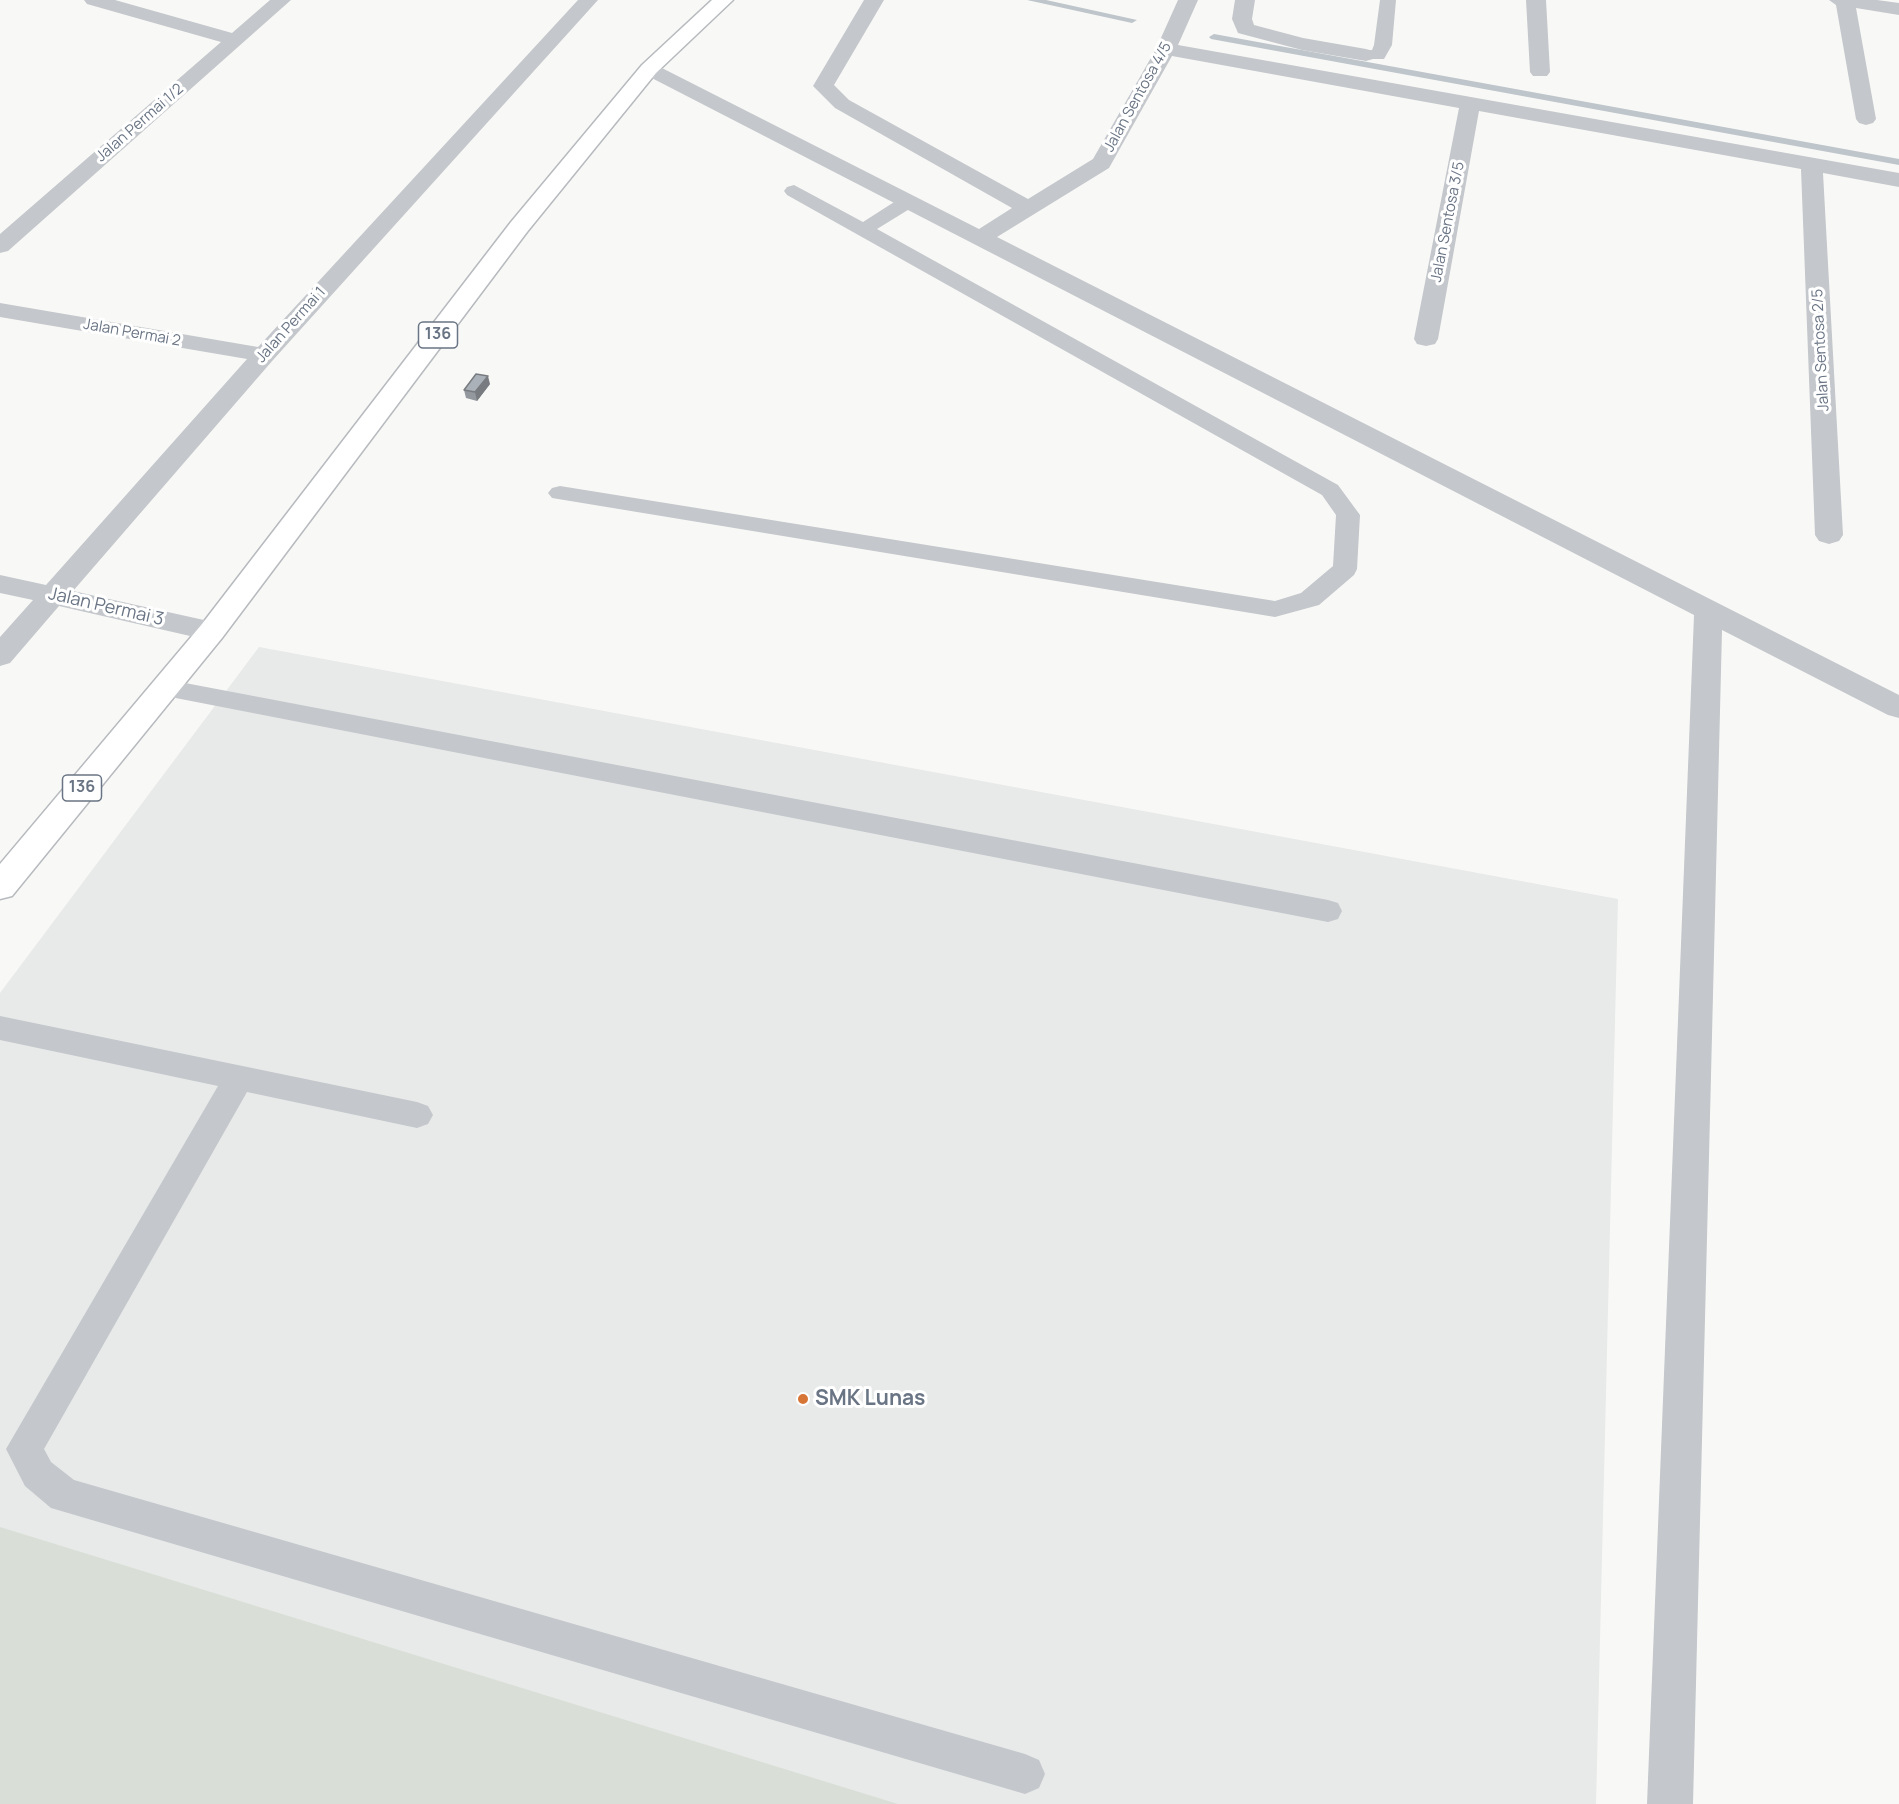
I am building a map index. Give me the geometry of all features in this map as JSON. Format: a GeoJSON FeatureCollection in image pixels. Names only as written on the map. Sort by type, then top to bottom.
{"type":"FeatureCollection","features":[{"type":"Feature","properties":{"kind":"main road","name":"136"},"geometry":{"type":"LineString","coordinates":[[0,887],[212,631],[519,227],[650,69],[723,0]]}},
{"type":"Feature","properties":{"kind":"main road","name":"136"},"geometry":{"type":"LineString","coordinates":[[650,69],[683,10]]}},
{"type":"Feature","properties":{"kind":"street"},"geometry":{"type":"LineString","coordinates":[[94,0],[236,40]]}},
{"type":"Feature","properties":{"kind":"street","name":"Jalan Permai 1/2"},"geometry":{"type":"LineString","coordinates":[[0,246],[281,0]]}},
{"type":"Feature","properties":{"kind":"street","name":"Jalan Permai 1"},"geometry":{"type":"LineString","coordinates":[[6,641],[55,595],[264,355],[588,0]]}},
{"type":"Feature","properties":{"kind":"street"},"geometry":{"type":"LineString","coordinates":[[874,0],[823,86],[842,104],[1028,208]]}},
{"type":"Feature","properties":{"kind":"street","name":"Jalan Sentosa 4/5"},"geometry":{"type":"LineString","coordinates":[[980,238],[1101,163],[1166,49],[1188,0]]}},
{"type":"Feature","properties":{"kind":"street"},"geometry":{"type":"LineString","coordinates":[[1245,0],[1242,19],[1245,29],[1302,44],[1366,55]]}},
{"type":"Feature","properties":{"kind":"street"},"geometry":{"type":"LineString","coordinates":[[1536,0],[1540,72]]}},
{"type":"Feature","properties":{"kind":"street"},"geometry":{"type":"LineString","coordinates":[[1866,119],[1842,1],[1899,9]]}},
{"type":"Feature","properties":{"kind":"street"},"geometry":{"type":"LineString","coordinates":[[1166,49],[1899,180]]}},
{"type":"Feature","properties":{"kind":"street"},"geometry":{"type":"LineString","coordinates":[[650,69],[1899,708]]}},
{"type":"Feature","properties":{"kind":"street","name":"Jalan Sentosa 3/5"},"geometry":{"type":"LineString","coordinates":[[1426,339],[1470,105]]}},
{"type":"Feature","properties":{"kind":"street","name":"Jalan Sentosa 2/5"},"geometry":{"type":"LineString","coordinates":[[1812,164],[1829,535]]}},
{"type":"Feature","properties":{"kind":"street","name":"Jalan Permai 2"},"geometry":{"type":"LineString","coordinates":[[0,310],[264,355]]}},
{"type":"Feature","properties":{"kind":"street","name":"Jalan Permai 3"},"geometry":{"type":"LineString","coordinates":[[0,584],[212,631]]}},
{"type":"Feature","properties":{"kind":"street"},"geometry":{"type":"LineString","coordinates":[[1678,1802],[1708,610]]}},
{"type":"Feature","properties":{"kind":"lane"},"geometry":{"type":"LineString","coordinates":[[1366,55],[1378,55],[1383,45],[1388,0]]}},
{"type":"Feature","properties":{"kind":"lane"},"geometry":{"type":"LineString","coordinates":[[560,493],[1275,609],[1310,599],[1345,569],[1348,515],[1330,490],[794,191]]}},
{"type":"Feature","properties":{"kind":"lane"},"geometry":{"type":"LineString","coordinates":[[863,230],[909,201]]}},
{"type":"Feature","properties":{"kind":"lane"},"geometry":{"type":"LineString","coordinates":[[165,688],[1328,911]]}},
{"type":"Feature","properties":{"kind":"lane"},"geometry":{"type":"LineString","coordinates":[[0,1028],[417,1115]]}},
{"type":"Feature","properties":{"kind":"lane"},"geometry":{"type":"LineString","coordinates":[[240,1077],[24,1449],[38,1474],[64,1495],[1025,1774]]}},
{"type":"Feature","properties":{"kind":"shaded area","name":"SMK Lunas"},"geometry":{"type":"Polygon","coordinates":[[[259,647],[1618,899],[1596,1804],[0,1804],[0,993],[259,647]]]}},
{"type":"Feature","properties":{"kind":"shaded area"},"geometry":{"type":"Polygon","coordinates":[[[0,1527],[898,1804],[0,1804],[0,1527]]]}},
{"type":"Feature","properties":{"kind":"building"},"geometry":{"type":"Polygon","coordinates":[[[476,374],[488,376],[475,392],[464,390],[476,374]]]}},
{"type":"Feature","properties":{"kind":"waterway"},"geometry":{"type":"LineString","coordinates":[[1032,0],[1132,20]]}},
{"type":"Feature","properties":{"kind":"waterway"},"geometry":{"type":"LineString","coordinates":[[1214,37],[1899,162]]}},
{"type":"Feature","properties":{"kind":"place","name":"SMK Lunas"},"geometry":{"type":"Point","coordinates":[803,1399]}}]}
